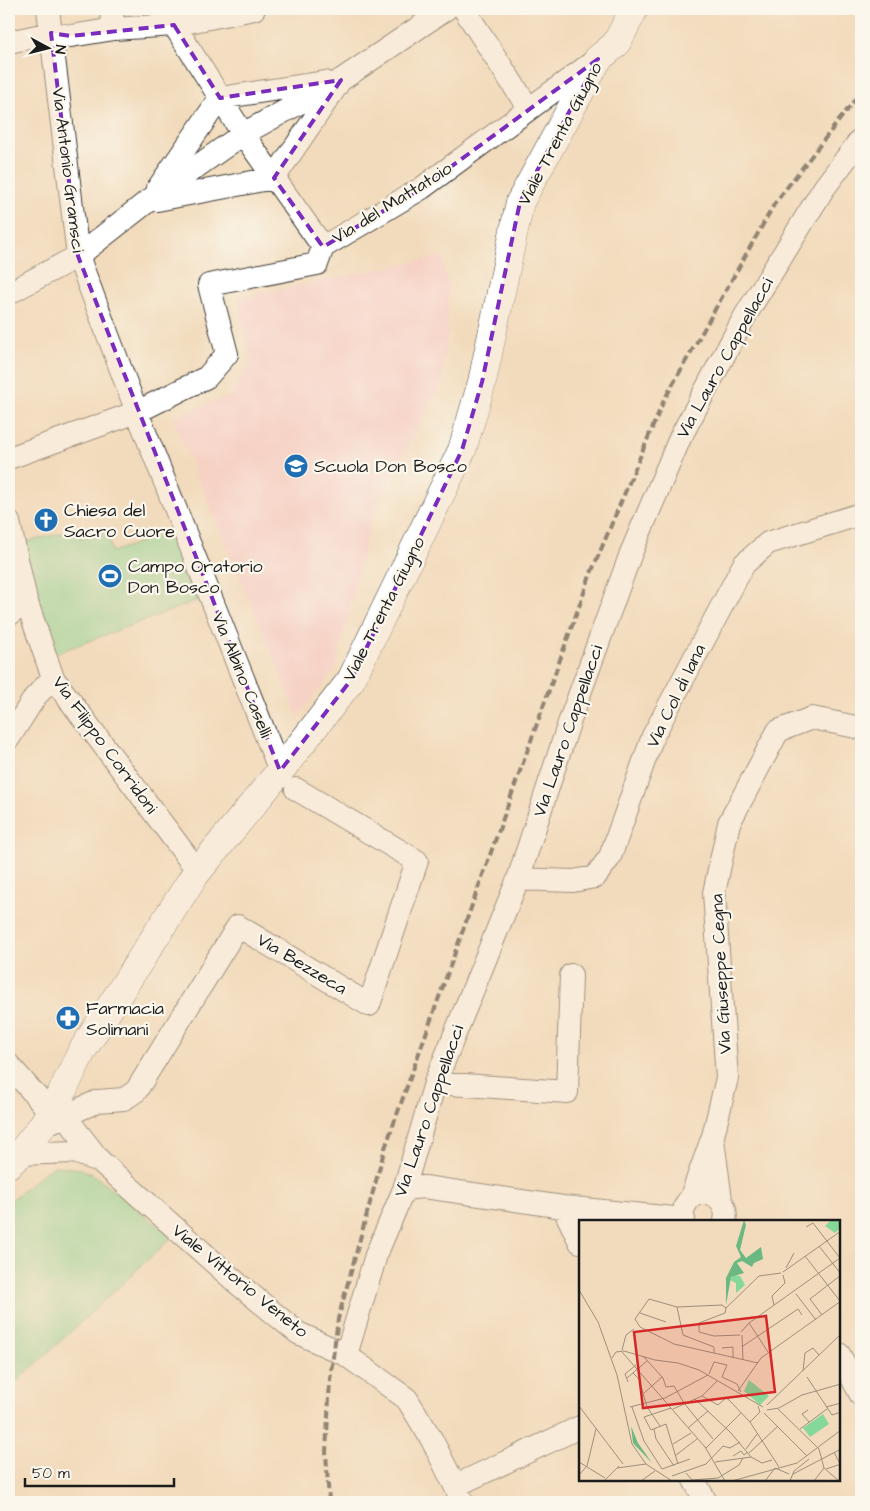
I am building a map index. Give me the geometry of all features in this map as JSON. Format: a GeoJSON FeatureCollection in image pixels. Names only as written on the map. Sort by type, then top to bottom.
{"type":"FeatureCollection","features":[{"type":"Feature","properties":{"kind":"street","name":"Via Antonio Gramsci"},"geometry":{"type":"LineString","coordinates":[[48,9],[78,256],[137,412]]}},
{"type":"Feature","properties":{"kind":"street"},"geometry":{"type":"LineString","coordinates":[[9,42],[51,33],[71,36],[112,19],[174,25],[254,9]]}},
{"type":"Feature","properties":{"kind":"street"},"geometry":{"type":"LineString","coordinates":[[9,293],[78,256],[148,201],[243,134],[340,80],[446,9]]}},
{"type":"Feature","properties":{"kind":"street"},"geometry":{"type":"LineString","coordinates":[[464,9],[528,109]]}},
{"type":"Feature","properties":{"kind":"street","name":"Viale Trenta Giugno"},"geometry":{"type":"LineString","coordinates":[[15,1159],[55,1112],[82,1051],[198,870],[288,780],[351,680],[462,450],[482,382],[520,202],[598,59],[616,44],[634,9]]}},
{"type":"Feature","properties":{"kind":"street"},"geometry":{"type":"LineString","coordinates":[[174,25],[243,134],[323,247]]}},
{"type":"Feature","properties":{"kind":"street","name":"Via del Mattatoio"},"geometry":{"type":"LineString","coordinates":[[137,412],[207,378],[227,354],[209,285],[317,264],[323,247],[422,188],[598,59]]}},
{"type":"Feature","properties":{"kind":"street"},"geometry":{"type":"LineString","coordinates":[[148,201],[220,98],[340,80]]}},
{"type":"Feature","properties":{"kind":"street"},"geometry":{"type":"LineString","coordinates":[[148,201],[274,178],[340,80]]}},
{"type":"Feature","properties":{"kind":"street","name":"Via Lauro Cappellacci"},"geometry":{"type":"LineString","coordinates":[[346,1355],[376,1255],[404,1189],[435,1083],[518,878],[569,723],[631,553],[680,438],[745,316],[824,188],[861,140]]}},
{"type":"Feature","properties":{"kind":"street"},"geometry":{"type":"LineString","coordinates":[[9,458],[137,412]]}},
{"type":"Feature","properties":{"kind":"street","name":"Via Albino Caselli"},"geometry":{"type":"LineString","coordinates":[[137,412],[288,780]]}},
{"type":"Feature","properties":{"kind":"street","name":"Via Col di lana"},"geometry":{"type":"LineString","coordinates":[[518,878],[573,881],[595,877],[610,857],[653,736],[744,564],[768,544],[861,514]]}},
{"type":"Feature","properties":{"kind":"street","name":"Via Filippo Corridoni"},"geometry":{"type":"LineString","coordinates":[[9,522],[26,600],[53,678],[198,870]]}},
{"type":"Feature","properties":{"kind":"street"},"geometry":{"type":"LineString","coordinates":[[9,615],[26,600]]}},
{"type":"Feature","properties":{"kind":"street"},"geometry":{"type":"LineString","coordinates":[[9,738],[34,697],[53,678]]}},
{"type":"Feature","properties":{"kind":"street","name":"Via Giuseppe Cegna"},"geometry":{"type":"LineString","coordinates":[[691,1197],[713,1136],[727,1078],[714,893],[729,823],[778,731],[812,718],[861,728]]}},
{"type":"Feature","properties":{"kind":"street","name":"Via Bezzeca"},"geometry":{"type":"LineString","coordinates":[[55,1112],[98,1101],[124,1099],[136,1092],[238,926],[369,1005],[417,861],[288,780]]}},
{"type":"Feature","properties":{"kind":"street"},"geometry":{"type":"LineString","coordinates":[[435,1083],[567,1092],[571,974]]}},
{"type":"Feature","properties":{"kind":"street","name":"Viale Vittorio Veneto"},"geometry":{"type":"LineString","coordinates":[[9,1064],[100,1161],[210,1260],[298,1332],[346,1355],[407,1399],[432,1440],[459,1494]]}},
{"type":"Feature","properties":{"kind":"street","name":"Via Giuseppe Cegna"},"geometry":{"type":"LineString","coordinates":[[713,1136],[726,1214]]}},
{"type":"Feature","properties":{"kind":"street"},"geometry":{"type":"LineString","coordinates":[[15,1159],[74,1152],[100,1161]]}},
{"type":"Feature","properties":{"kind":"street"},"geometry":{"type":"LineString","coordinates":[[404,1189],[424,1187],[684,1220],[684,1207],[691,1197],[703,1192],[710,1193],[726,1214]]}},
{"type":"Feature","properties":{"kind":"street"},"geometry":{"type":"LineString","coordinates":[[563,1206],[579,1240]]}},
{"type":"Feature","properties":{"kind":"street"},"geometry":{"type":"LineString","coordinates":[[840,1356],[861,1395]]}},
{"type":"Feature","properties":{"kind":"street"},"geometry":{"type":"LineString","coordinates":[[459,1494],[579,1428]]}},
{"type":"Feature","properties":{"kind":"street"},"geometry":{"type":"LineString","coordinates":[[695,1481],[706,1502]]}},
{"type":"Feature","properties":{"kind":"highlighted area"},"geometry":{"type":"Polygon","coordinates":[[[174,25],[220,98],[341,80],[274,178],[323,247],[422,188],[598,59],[520,202],[482,382],[462,450],[351,680],[280,771],[78,256],[51,33],[71,36],[174,25]]]}},
{"type":"Feature","properties":{"kind":"shaded area","name":"Scuola Don Bosco"},"geometry":{"type":"Polygon","coordinates":[[[442,256],[449,287],[447,343],[442,382],[372,515],[335,670],[298,716],[172,417],[232,395],[251,361],[238,298],[442,256]]]}},
{"type":"Feature","properties":{"kind":"green space","name":"Campo Oratorio Don Bosco"},"geometry":{"type":"Polygon","coordinates":[[[78,529],[80,538],[107,531],[112,552],[172,531],[199,600],[54,654],[21,543],[78,529]]]}},
{"type":"Feature","properties":{"kind":"green space"},"geometry":{"type":"Polygon","coordinates":[[[55,1166],[81,1169],[94,1175],[172,1237],[9,1389],[9,1202],[46,1171],[55,1166]]]}},
{"type":"Feature","properties":{"kind":"railway"},"geometry":{"type":"LineString","coordinates":[[329,1502],[326,1452],[330,1380],[338,1319],[385,1148],[591,573],[664,400],[775,203],[861,92]]}},
{"type":"Feature","properties":{"kind":"place","name":"Scuola Don Bosco"},"geometry":{"type":"Point","coordinates":[296,466]}},
{"type":"Feature","properties":{"kind":"place","name":"Chiesa del Sacro Cuore"},"geometry":{"type":"Point","coordinates":[46,520]}},
{"type":"Feature","properties":{"kind":"place","name":"Campo Oratorio Don Bosco"},"geometry":{"type":"Point","coordinates":[110,576]}},
{"type":"Feature","properties":{"kind":"place","name":"Farmacia Solimani"},"geometry":{"type":"Point","coordinates":[68,1018]}}]}
